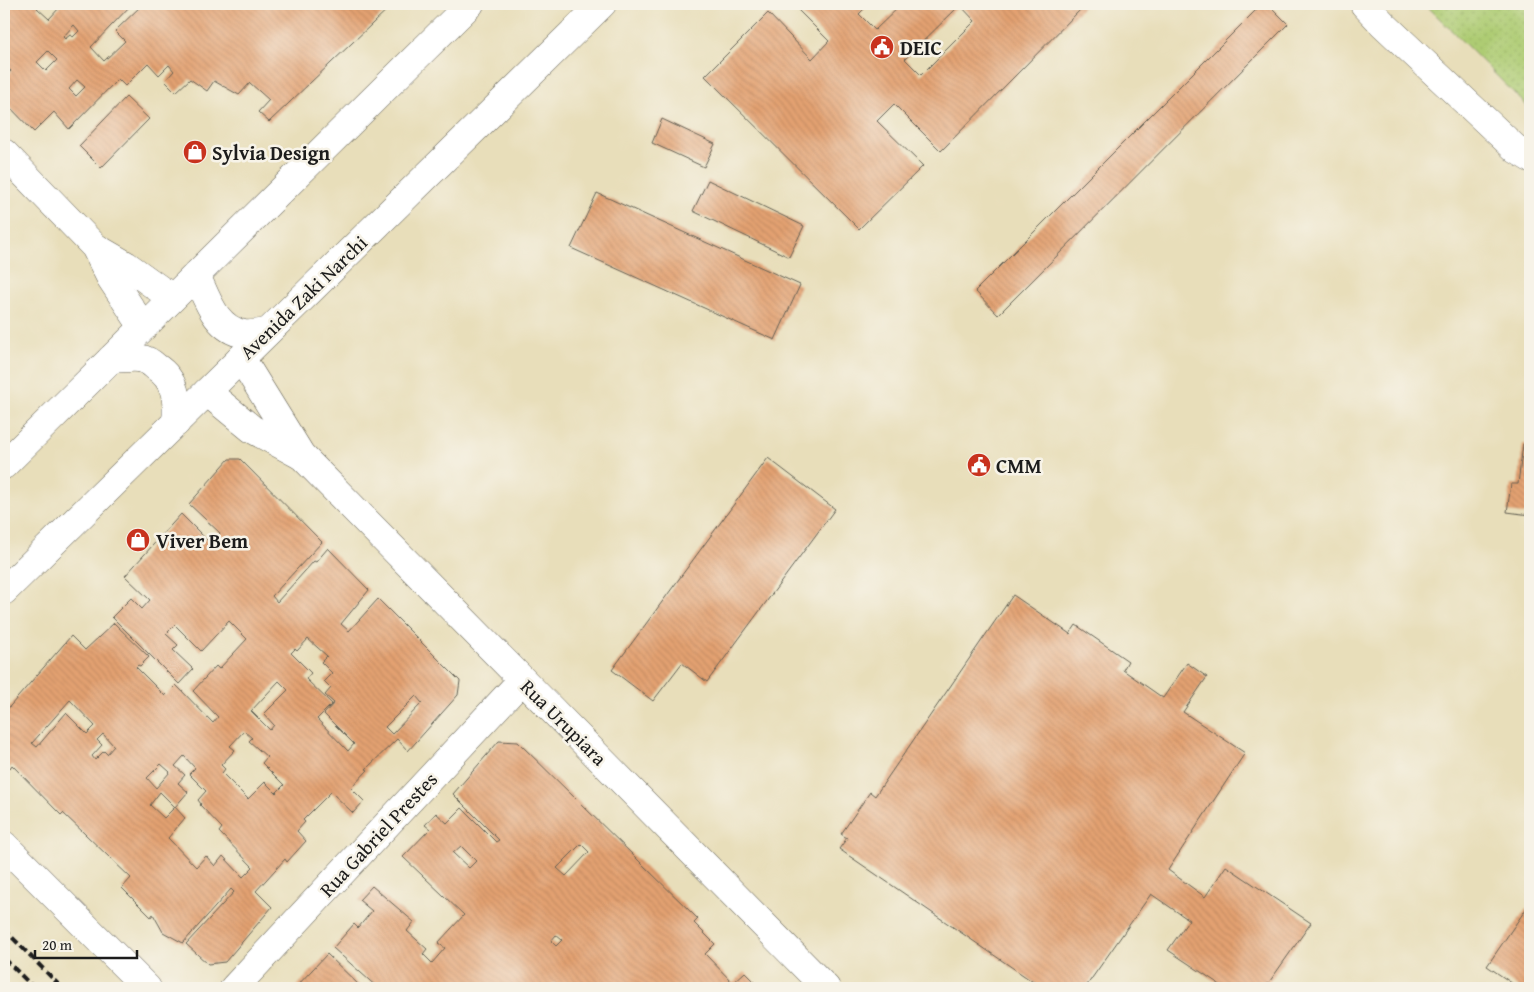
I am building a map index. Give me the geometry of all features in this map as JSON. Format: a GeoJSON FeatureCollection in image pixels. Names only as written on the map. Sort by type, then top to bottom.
{"type":"FeatureCollection","features":[{"type":"Feature","properties":{"kind":"main road"},"geometry":{"type":"LineString","coordinates":[[4,465],[470,4]]}},
{"type":"Feature","properties":{"kind":"main road","name":"Avenida Zaki Narchi"},"geometry":{"type":"LineString","coordinates":[[4,591],[602,4]]}},
{"type":"Feature","properties":{"kind":"main road"},"geometry":{"type":"LineString","coordinates":[[1364,4],[1510,143],[1530,158]]}},
{"type":"Feature","properties":{"kind":"main road"},"geometry":{"type":"LineString","coordinates":[[4,153],[95,247],[126,265],[172,298]]}},
{"type":"Feature","properties":{"kind":"main road"},"geometry":{"type":"LineString","coordinates":[[95,247],[110,277],[143,327]]}},
{"type":"Feature","properties":{"kind":"main road"},"geometry":{"type":"LineString","coordinates":[[196,275],[212,311],[221,322],[233,331],[245,334],[267,332]]}},
{"type":"Feature","properties":{"kind":"main road"},"geometry":{"type":"LineString","coordinates":[[111,359],[139,358],[163,371],[171,381],[176,395],[176,423]]}},
{"type":"Feature","properties":{"kind":"main road","name":"Rua Urupiara"},"geometry":{"type":"LineString","coordinates":[[241,358],[301,455],[826,988]]}},
{"type":"Feature","properties":{"kind":"main road","name":"Rua Urupiara"},"geometry":{"type":"LineString","coordinates":[[206,392],[252,429],[301,455]]}},
{"type":"Feature","properties":{"kind":"main road","name":"Rua Gabriel Prestes"},"geometry":{"type":"LineString","coordinates":[[234,988],[522,680]]}},
{"type":"Feature","properties":{"kind":"main road"},"geometry":{"type":"LineString","coordinates":[[4,845],[147,988]]}},
{"type":"Feature","properties":{"kind":"green space"},"geometry":{"type":"Polygon","coordinates":[[[1425,4],[1530,4],[1530,109],[1425,4]]]}},
{"type":"Feature","properties":{"kind":"building"},"geometry":{"type":"Polygon","coordinates":[[[4,4],[41,4],[37,8],[49,19],[60,7],[56,4],[132,4],[91,47],[104,61],[125,41],[115,31],[143,4],[393,4],[269,122],[258,112],[269,100],[250,83],[239,95],[214,81],[207,91],[190,79],[176,92],[165,81],[174,71],[169,65],[159,75],[148,63],[125,86],[118,79],[69,129],[54,112],[34,132],[4,101],[4,78],[11,71],[4,64],[4,47],[9,42],[4,37],[4,4]],[[74,25],[63,37],[65,39],[70,35],[73,37],[79,31],[74,25]],[[48,51],[37,62],[46,71],[57,60],[48,51]],[[77,80],[69,89],[76,96],[85,87],[77,80]]]}},
{"type":"Feature","properties":{"kind":"building"},"geometry":{"type":"Polygon","coordinates":[[[792,4],[869,4],[859,14],[875,30],[902,4],[1086,4],[941,151],[894,104],[877,121],[923,166],[859,229],[705,76],[768,13],[812,59],[829,41],[792,4]],[[960,5],[905,59],[921,75],[975,21],[960,5]]]}},
{"type":"Feature","properties":{"kind":"building"},"geometry":{"type":"Polygon","coordinates":[[[1262,4],[1268,4],[1288,24],[998,315],[975,291],[1262,4]]]}},
{"type":"Feature","properties":{"kind":"building"},"geometry":{"type":"Polygon","coordinates":[[[126,97],[149,119],[101,168],[79,146],[126,97]]]}},
{"type":"Feature","properties":{"kind":"building"},"geometry":{"type":"Polygon","coordinates":[[[662,119],[715,144],[704,167],[652,143],[662,119]]]}},
{"type":"Feature","properties":{"kind":"building"},"geometry":{"type":"Polygon","coordinates":[[[708,180],[804,226],[789,257],[693,211],[708,180]]]}},
{"type":"Feature","properties":{"kind":"building"},"geometry":{"type":"Polygon","coordinates":[[[597,193],[800,285],[775,340],[571,248],[597,193]]]}},
{"type":"Feature","properties":{"kind":"building"},"geometry":{"type":"Polygon","coordinates":[[[1523,444],[1530,445],[1530,515],[1507,512],[1511,484],[1518,484],[1523,444]]]}},
{"type":"Feature","properties":{"kind":"building"},"geometry":{"type":"Polygon","coordinates":[[[768,458],[835,509],[707,682],[682,663],[653,701],[612,670],[768,458]]]}},
{"type":"Feature","properties":{"kind":"building"},"geometry":{"type":"Polygon","coordinates":[[[229,459],[240,459],[322,542],[272,596],[277,602],[328,548],[369,590],[341,624],[349,631],[378,599],[460,681],[458,695],[408,751],[397,739],[366,769],[368,770],[351,788],[364,801],[353,813],[331,792],[303,820],[305,822],[297,831],[306,841],[287,862],[285,859],[256,891],[272,907],[225,962],[208,964],[186,944],[234,892],[231,889],[183,943],[163,932],[153,914],[151,917],[122,888],[131,878],[63,813],[61,815],[12,765],[10,768],[4,762],[4,713],[71,636],[85,650],[114,623],[149,657],[140,666],[136,667],[165,696],[176,685],[213,723],[218,717],[193,691],[216,666],[219,669],[247,639],[229,621],[201,651],[175,625],[166,634],[178,645],[173,650],[193,669],[179,684],[112,617],[131,598],[142,609],[150,600],[125,576],[181,514],[211,544],[220,533],[189,504],[229,459]],[[308,639],[297,651],[295,649],[291,653],[311,673],[306,679],[332,704],[317,719],[348,751],[354,744],[324,714],[334,703],[325,695],[331,688],[324,681],[332,673],[321,662],[327,656],[308,639]],[[279,681],[251,711],[270,730],[274,725],[264,714],[288,690],[279,681]],[[416,696],[385,727],[392,734],[422,703],[416,696]],[[70,700],[32,743],[37,747],[66,713],[87,734],[95,726],[70,700]],[[244,731],[230,746],[235,750],[221,765],[225,769],[222,773],[248,799],[265,782],[276,793],[284,785],[262,763],[267,757],[249,741],[252,738],[244,731]],[[103,734],[97,740],[102,745],[92,756],[95,760],[104,751],[107,754],[114,746],[103,734]],[[184,756],[175,766],[185,775],[178,783],[188,792],[175,807],[185,818],[168,838],[196,867],[206,856],[215,866],[223,856],[243,877],[253,867],[219,832],[222,828],[200,805],[198,800],[206,791],[189,774],[195,768],[184,756]],[[161,764],[147,778],[156,788],[170,772],[161,764]],[[160,792],[150,805],[164,818],[175,807],[160,792]]]}},
{"type":"Feature","properties":{"kind":"building"},"geometry":{"type":"Polygon","coordinates":[[[1013,595],[1070,634],[1076,625],[1128,661],[1123,670],[1163,698],[1187,663],[1207,677],[1183,712],[1245,753],[1168,870],[1205,897],[1226,866],[1311,923],[1265,988],[1225,988],[1168,950],[1189,920],[1151,894],[1085,988],[1042,988],[839,849],[847,838],[841,834],[870,792],[875,796],[1013,595]]]}},
{"type":"Feature","properties":{"kind":"building"},"geometry":{"type":"Polygon","coordinates":[[[499,741],[518,742],[698,919],[694,923],[715,944],[705,954],[733,983],[745,972],[761,988],[559,988],[554,983],[549,988],[459,988],[454,983],[449,988],[378,988],[333,948],[354,924],[358,928],[372,911],[359,900],[372,886],[414,922],[407,931],[427,949],[423,954],[432,963],[445,948],[438,943],[464,915],[403,857],[430,829],[425,825],[436,813],[447,823],[462,808],[496,842],[499,840],[453,794],[499,741]],[[581,844],[557,868],[566,876],[589,852],[581,844]],[[461,846],[453,853],[469,868],[476,861],[461,846]],[[556,935],[551,941],[556,946],[562,940],[556,935]]]}},
{"type":"Feature","properties":{"kind":"building"},"geometry":{"type":"Polygon","coordinates":[[[1526,909],[1530,912],[1530,988],[1519,988],[1487,966],[1526,909]]]}},
{"type":"Feature","properties":{"kind":"building"},"geometry":{"type":"Polygon","coordinates":[[[327,954],[362,988],[299,988],[297,986],[327,954]]]}},
{"type":"Feature","properties":{"kind":"railway"},"geometry":{"type":"LineString","coordinates":[[4,929],[62,988]]}},
{"type":"Feature","properties":{"kind":"railway"},"geometry":{"type":"LineString","coordinates":[[4,958],[34,988]]}},
{"type":"Feature","properties":{"kind":"place","name":"DEIC"},"geometry":{"type":"Point","coordinates":[882,47]}},
{"type":"Feature","properties":{"kind":"place","name":"Sylvia Design"},"geometry":{"type":"Point","coordinates":[195,152]}},
{"type":"Feature","properties":{"kind":"place","name":"CMM"},"geometry":{"type":"Point","coordinates":[979,465]}},
{"type":"Feature","properties":{"kind":"place","name":"Viver Bem"},"geometry":{"type":"Point","coordinates":[138,540]}}]}
